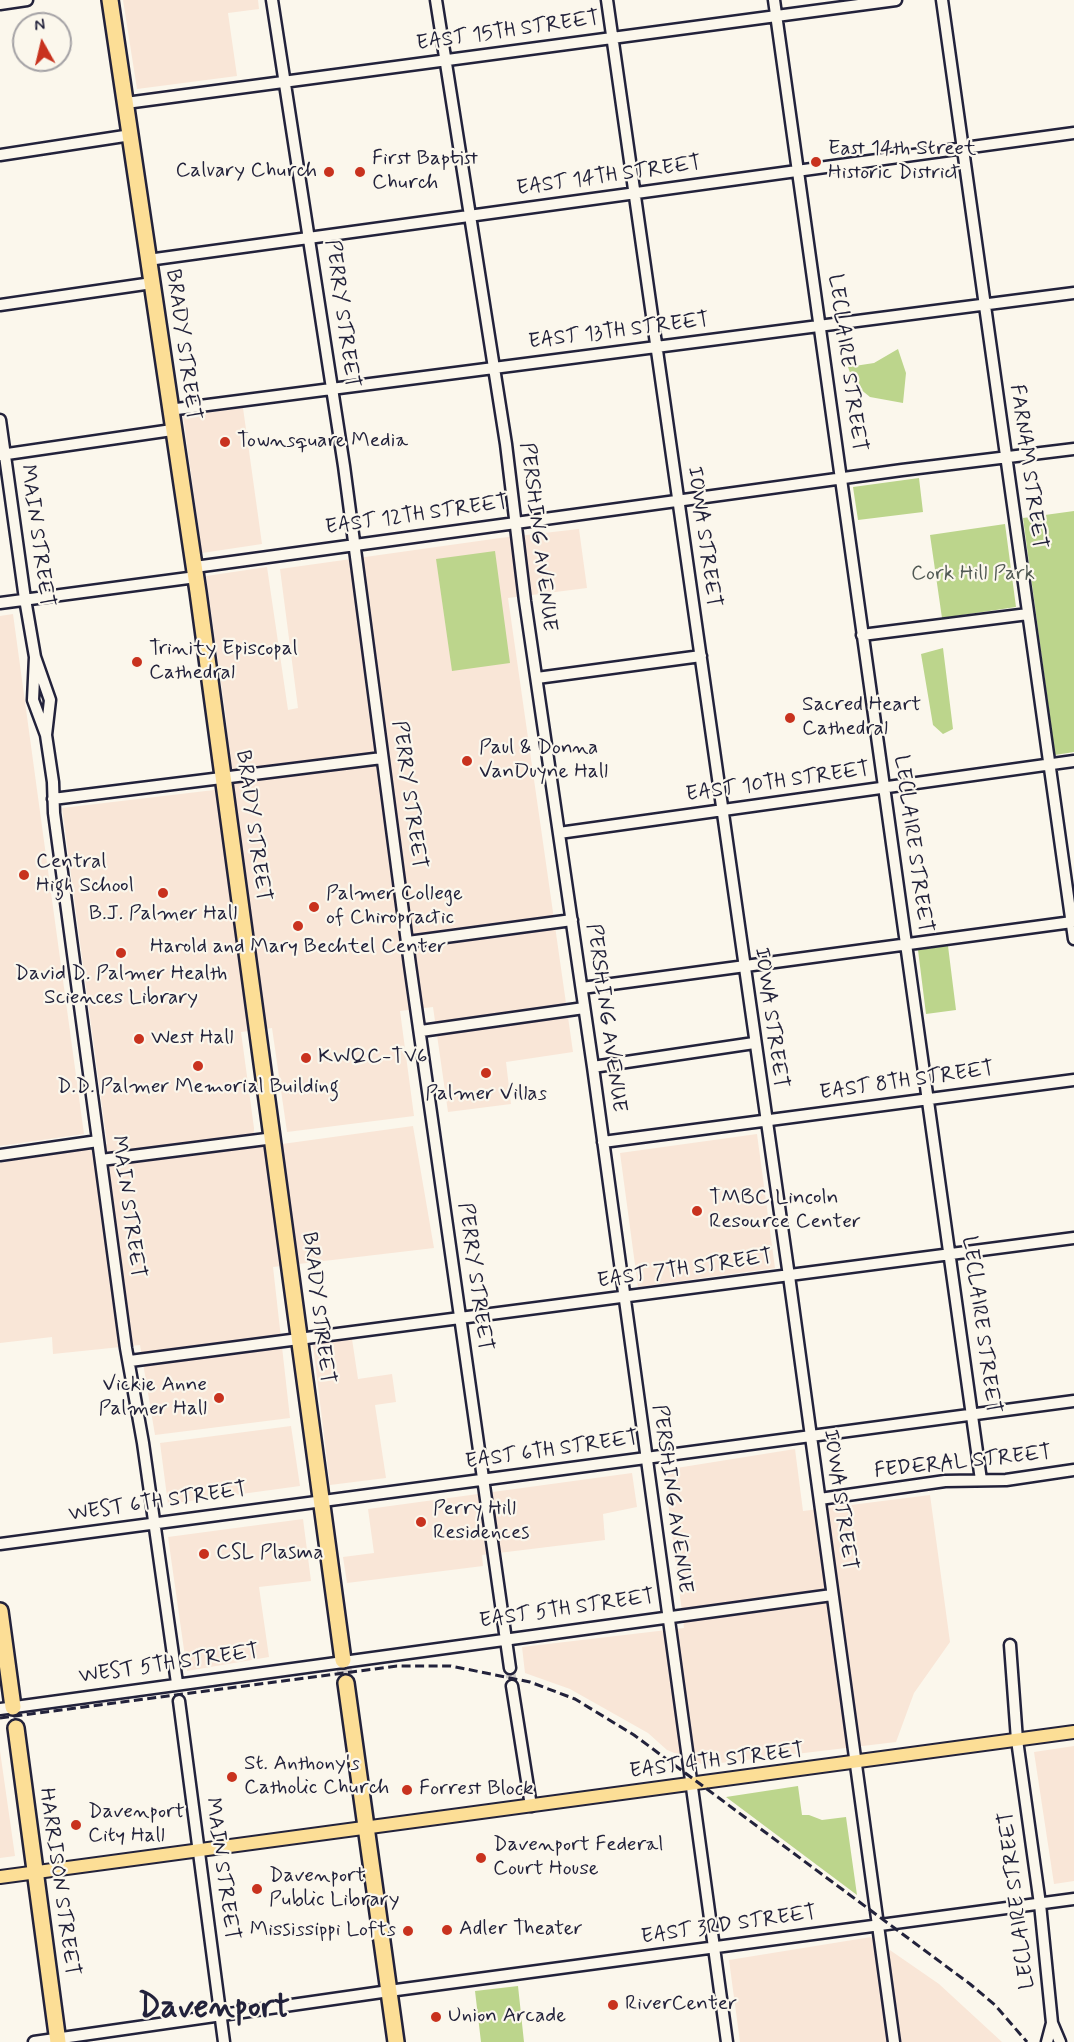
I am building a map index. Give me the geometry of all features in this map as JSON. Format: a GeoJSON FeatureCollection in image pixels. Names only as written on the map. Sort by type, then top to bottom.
{"type":"FeatureCollection","features":[{"type":"Feature","properties":{"kind":"highway","name":"BRADY STREET"},"geometry":{"type":"LineString","coordinates":[[110,0],[224,778],[343,1660]]}},
{"type":"Feature","properties":{"kind":"highway"},"geometry":{"type":"LineString","coordinates":[[0,1611],[7,1708]]}},
{"type":"Feature","properties":{"kind":"highway"},"geometry":{"type":"LineString","coordinates":[[346,1683],[396,2042]]}},
{"type":"Feature","properties":{"kind":"highway","name":"HARRISON STREET"},"geometry":{"type":"LineString","coordinates":[[16,1728],[58,2040]]}},
{"type":"Feature","properties":{"kind":"main road","name":"EAST 4TH STREET"},"geometry":{"type":"LineString","coordinates":[[0,1877],[1074,1732]]}},
{"type":"Feature","properties":{"kind":"street"},"geometry":{"type":"LineString","coordinates":[[0,4],[27,0]]}},
{"type":"Feature","properties":{"kind":"street","name":"PERRY STREET"},"geometry":{"type":"LineString","coordinates":[[272,0],[310,237],[355,544],[382,758],[510,1668]]}},
{"type":"Feature","properties":{"kind":"street","name":"PERSHING AVENUE"},"geometry":{"type":"LineString","coordinates":[[436,0],[494,368],[514,522],[593,1066],[645,1458],[727,2042]]}},
{"type":"Feature","properties":{"kind":"street","name":"IOWA STREET"},"geometry":{"type":"LineString","coordinates":[[607,0],[789,1276],[894,2042]]}},
{"type":"Feature","properties":{"kind":"street","name":"LECLAIRE STREET"},"geometry":{"type":"LineString","coordinates":[[774,0],[981,1480]]}},
{"type":"Feature","properties":{"kind":"street","name":"EAST 15TH STREET"},"geometry":{"type":"LineString","coordinates":[[126,103],[896,0]]}},
{"type":"Feature","properties":{"kind":"street","name":"FARNAM STREET"},"geometry":{"type":"LineString","coordinates":[[942,0],[1074,939]]}},
{"type":"Feature","properties":{"kind":"street","name":"EAST 14TH STREET"},"geometry":{"type":"LineString","coordinates":[[148,260],[1074,133]]}},
{"type":"Feature","properties":{"kind":"street"},"geometry":{"type":"LineString","coordinates":[[0,155],[131,135]]}},
{"type":"Feature","properties":{"kind":"street"},"geometry":{"type":"LineString","coordinates":[[0,305],[152,283]]}},
{"type":"Feature","properties":{"kind":"street","name":"EAST 13TH STREET"},"geometry":{"type":"LineString","coordinates":[[169,410],[1074,293]]}},
{"type":"Feature","properties":{"kind":"street","name":"MAIN STREET"},"geometry":{"type":"LineString","coordinates":[[0,420],[2,455],[35,657],[50,700],[46,735],[53,799],[98,1141],[177,1683]]}},
{"type":"Feature","properties":{"kind":"street"},"geometry":{"type":"LineString","coordinates":[[2,455],[172,430]]}},
{"type":"Feature","properties":{"kind":"street","name":"EAST 12TH STREET"},"geometry":{"type":"LineString","coordinates":[[0,603],[355,544],[1074,449]]}},
{"type":"Feature","properties":{"kind":"street"},"geometry":{"type":"LineString","coordinates":[[862,635],[1028,614]]}},
{"type":"Feature","properties":{"kind":"street"},"geometry":{"type":"LineString","coordinates":[[537,678],[701,656]]}},
{"type":"Feature","properties":{"kind":"street","name":"MAIN STREET"},"geometry":{"type":"LineString","coordinates":[[35,657],[33,700],[46,735]]}},
{"type":"Feature","properties":{"kind":"street"},"geometry":{"type":"LineString","coordinates":[[53,799],[382,758]]}},
{"type":"Feature","properties":{"kind":"street","name":"EAST 10TH STREET"},"geometry":{"type":"LineString","coordinates":[[559,833],[1074,761]]}},
{"type":"Feature","properties":{"kind":"street"},"geometry":{"type":"LineString","coordinates":[[408,942],[572,920]]}},
{"type":"Feature","properties":{"kind":"street"},"geometry":{"type":"LineString","coordinates":[[582,988],[1072,922]]}},
{"type":"Feature","properties":{"kind":"street"},"geometry":{"type":"LineString","coordinates":[[421,1031],[584,1008]]}},
{"type":"Feature","properties":{"kind":"street"},"geometry":{"type":"LineString","coordinates":[[593,1066],[754,1043]]}},
{"type":"Feature","properties":{"kind":"street","name":"EAST 8TH STREET"},"geometry":{"type":"LineString","coordinates":[[603,1142],[1074,1080]]}},
{"type":"Feature","properties":{"kind":"street"},"geometry":{"type":"LineString","coordinates":[[101,1160],[274,1138]]}},
{"type":"Feature","properties":{"kind":"street"},"geometry":{"type":"LineString","coordinates":[[0,1155],[98,1141]]}},
{"type":"Feature","properties":{"kind":"street","name":"EAST 7TH STREET"},"geometry":{"type":"LineString","coordinates":[[130,1361],[1074,1238]]}},
{"type":"Feature","properties":{"kind":"street","name":"EAST 6TH STREET"},"geometry":{"type":"LineString","coordinates":[[321,1502],[1074,1401]]}},
{"type":"Feature","properties":{"kind":"street","name":"FEDERAL STREET"},"geometry":{"type":"LineString","coordinates":[[820,1499],[945,1481],[1006,1480],[1074,1470]]}},
{"type":"Feature","properties":{"kind":"street","name":"WEST 6TH STREET"},"geometry":{"type":"LineString","coordinates":[[0,1544],[321,1502]]}},
{"type":"Feature","properties":{"kind":"street","name":"EAST 5TH STREET"},"geometry":{"type":"LineString","coordinates":[[343,1660],[832,1594]]}},
{"type":"Feature","properties":{"kind":"street","name":"LECLAIRE STREET"},"geometry":{"type":"LineString","coordinates":[[1010,1645],[1017,1740],[1040,1904],[1052,2023],[1060,2042]]}},
{"type":"Feature","properties":{"kind":"street","name":"WEST 5TH STREET"},"geometry":{"type":"LineString","coordinates":[[7,1708],[343,1660]]}},
{"type":"Feature","properties":{"kind":"street"},"geometry":{"type":"LineString","coordinates":[[512,1686],[531,1806]]}},
{"type":"Feature","properties":{"kind":"street","name":"MAIN STREET"},"geometry":{"type":"LineString","coordinates":[[179,1701],[224,2042]]}},
{"type":"Feature","properties":{"kind":"street","name":"EAST 3RD STREET"},"geometry":{"type":"LineString","coordinates":[[34,2042],[389,1990],[1074,1899]]}},
{"type":"Feature","properties":{"kind":"street"},"geometry":{"type":"LineString","coordinates":[[1047,2042],[1052,2023]]}},
{"type":"Feature","properties":{"kind":"shaded area"},"geometry":{"type":"Polygon","coordinates":[[[123,0],[258,0],[259,9],[228,13],[237,76],[137,89],[123,0]]]}},
{"type":"Feature","properties":{"kind":"shaded area"},"geometry":{"type":"Polygon","coordinates":[[[243,408],[262,544],[202,553],[183,416],[243,408]]]}},
{"type":"Feature","properties":{"kind":"shaded area","name":"Palmer College of Chiropractic"},"geometry":{"type":"Polygon","coordinates":[[[579,529],[587,588],[508,598],[573,1052],[506,1062],[511,1104],[448,1112],[433,1007],[400,1011],[414,1116],[287,1132],[272,1028],[241,1032],[254,1128],[253,1148],[413,1126],[434,1248],[273,1267],[290,1418],[155,1435],[140,1345],[53,1354],[52,1337],[0,1343],[0,1163],[107,1144],[62,808],[231,788],[226,718],[206,576],[267,567],[288,710],[298,708],[280,569],[579,529]]]}},
{"type":"Feature","properties":{"kind":"shaded area","name":"Central High School"},"geometry":{"type":"Polygon","coordinates":[[[13,614],[84,1134],[0,1146],[0,616],[13,614]]]}},
{"type":"Feature","properties":{"kind":"shaded area","name":"TMBC Lincoln Resource Center"},"geometry":{"type":"Polygon","coordinates":[[[757,1134],[775,1268],[638,1287],[620,1153],[757,1134]]]}},
{"type":"Feature","properties":{"kind":"shaded area"},"geometry":{"type":"Polygon","coordinates":[[[352,1339],[358,1379],[392,1374],[396,1402],[375,1405],[386,1478],[330,1485],[313,1345],[352,1339]]]}},
{"type":"Feature","properties":{"kind":"shaded area"},"geometry":{"type":"Polygon","coordinates":[[[291,1426],[300,1486],[168,1504],[160,1443],[291,1426]]]}},
{"type":"Feature","properties":{"kind":"shaded area"},"geometry":{"type":"Polygon","coordinates":[[[795,1449],[803,1511],[930,1495],[950,1642],[914,1693],[896,1742],[704,1765],[667,1750],[648,1733],[570,1689],[525,1673],[522,1647],[684,1628],[664,1470],[795,1449]]]}},
{"type":"Feature","properties":{"kind":"shaded area"},"geometry":{"type":"Polygon","coordinates":[[[632,1473],[637,1507],[603,1514],[605,1540],[482,1555],[483,1566],[347,1583],[343,1557],[374,1553],[368,1509],[632,1473]]]}},
{"type":"Feature","properties":{"kind":"shaded area"},"geometry":{"type":"Polygon","coordinates":[[[303,1519],[311,1581],[259,1587],[269,1657],[187,1671],[168,1537],[303,1519]]]}},
{"type":"Feature","properties":{"kind":"shaded area"},"geometry":{"type":"Polygon","coordinates":[[[1074,1746],[1074,1881],[1054,1884],[1034,1752],[1074,1746]]]}},
{"type":"Feature","properties":{"kind":"shaded area"},"geometry":{"type":"Polygon","coordinates":[[[0,1751],[15,1856],[0,1858],[0,1751]]]}},
{"type":"Feature","properties":{"kind":"shaded area"},"geometry":{"type":"Polygon","coordinates":[[[871,1937],[939,1984],[1002,2042],[740,2042],[729,1960],[871,1937]]]}},
{"type":"Feature","properties":{"kind":"green space"},"geometry":{"type":"Polygon","coordinates":[[[898,349],[906,373],[903,403],[870,397],[854,384],[848,367],[874,363],[898,349]]]}},
{"type":"Feature","properties":{"kind":"green space"},"geometry":{"type":"Polygon","coordinates":[[[919,478],[923,512],[858,520],[853,487],[919,478]]]}},
{"type":"Feature","properties":{"kind":"green space","name":"Cork Hill Park"},"geometry":{"type":"Polygon","coordinates":[[[1074,511],[1074,752],[1055,755],[1023,518],[1074,511]]]}},
{"type":"Feature","properties":{"kind":"green space","name":"Cork Hill Park"},"geometry":{"type":"Polygon","coordinates":[[[1005,524],[1016,607],[942,618],[930,535],[1005,524]]]}},
{"type":"Feature","properties":{"kind":"green space"},"geometry":{"type":"Polygon","coordinates":[[[495,551],[510,663],[452,671],[436,559],[495,551]]]}},
{"type":"Feature","properties":{"kind":"green space"},"geometry":{"type":"Polygon","coordinates":[[[943,648],[953,729],[943,734],[933,725],[921,654],[943,648]]]}},
{"type":"Feature","properties":{"kind":"green space"},"geometry":{"type":"Polygon","coordinates":[[[948,946],[956,1010],[926,1014],[918,950],[948,946]]]}},
{"type":"Feature","properties":{"kind":"green space"},"geometry":{"type":"Polygon","coordinates":[[[798,1786],[802,1815],[822,1820],[846,1817],[857,1895],[726,1797],[798,1786]]]}},
{"type":"Feature","properties":{"kind":"green space"},"geometry":{"type":"Polygon","coordinates":[[[518,1986],[524,2042],[481,2042],[475,1991],[518,1986]]]}},
{"type":"Feature","properties":{"kind":"tunnel"},"geometry":{"type":"LineString","coordinates":[[343,1660],[346,1683]]}},
{"type":"Feature","properties":{"kind":"tunnel"},"geometry":{"type":"LineString","coordinates":[[510,1668],[512,1686]]}},
{"type":"Feature","properties":{"kind":"railway"},"geometry":{"type":"LineString","coordinates":[[0,1718],[397,1666],[451,1666],[530,1682],[575,1699],[634,1735],[970,1984],[995,2005],[1027,2042]]}},
{"type":"Feature","properties":{"kind":"place","name":"East 14th Street Historic District"},"geometry":{"type":"Point","coordinates":[816,162]}},
{"type":"Feature","properties":{"kind":"place","name":"Calvary Church"},"geometry":{"type":"Point","coordinates":[329,172]}},
{"type":"Feature","properties":{"kind":"place","name":"First Baptist Church"},"geometry":{"type":"Point","coordinates":[360,172]}},
{"type":"Feature","properties":{"kind":"place","name":"Townsquare Media"},"geometry":{"type":"Point","coordinates":[225,442]}},
{"type":"Feature","properties":{"kind":"place","name":"Trinity Episcopal Cathedral"},"geometry":{"type":"Point","coordinates":[137,662]}},
{"type":"Feature","properties":{"kind":"place","name":"Sacred Heart Cathedral"},"geometry":{"type":"Point","coordinates":[790,718]}},
{"type":"Feature","properties":{"kind":"place","name":"Paul & Donna VanDuyne Hall"},"geometry":{"type":"Point","coordinates":[467,761]}},
{"type":"Feature","properties":{"kind":"place","name":"Central High School"},"geometry":{"type":"Point","coordinates":[24,875]}},
{"type":"Feature","properties":{"kind":"place","name":"B.J. Palmer Hall"},"geometry":{"type":"Point","coordinates":[163,893]}},
{"type":"Feature","properties":{"kind":"place","name":"Palmer College of Chiropractic"},"geometry":{"type":"Point","coordinates":[314,907]}},
{"type":"Feature","properties":{"kind":"place","name":"Harold and Mary Bechtel Center"},"geometry":{"type":"Point","coordinates":[298,926]}},
{"type":"Feature","properties":{"kind":"place","name":"David D. Palmer Health Sciences Library"},"geometry":{"type":"Point","coordinates":[121,953]}},
{"type":"Feature","properties":{"kind":"place","name":"West Hall"},"geometry":{"type":"Point","coordinates":[139,1039]}},
{"type":"Feature","properties":{"kind":"place","name":"KWQC-TV6"},"geometry":{"type":"Point","coordinates":[306,1058]}},
{"type":"Feature","properties":{"kind":"place","name":"D.D. Palmer Memorial Building"},"geometry":{"type":"Point","coordinates":[198,1066]}},
{"type":"Feature","properties":{"kind":"place","name":"Palmer Villas"},"geometry":{"type":"Point","coordinates":[486,1073]}},
{"type":"Feature","properties":{"kind":"place","name":"TMBC Lincoln Resource Center"},"geometry":{"type":"Point","coordinates":[697,1211]}},
{"type":"Feature","properties":{"kind":"place","name":"Vickie Anne Palmer Hall"},"geometry":{"type":"Point","coordinates":[219,1398]}},
{"type":"Feature","properties":{"kind":"place","name":"Perry Hill Residences"},"geometry":{"type":"Point","coordinates":[421,1522]}},
{"type":"Feature","properties":{"kind":"place","name":"CSL Plasma"},"geometry":{"type":"Point","coordinates":[204,1554]}},
{"type":"Feature","properties":{"kind":"place","name":"St. Anthony's Catholic Church"},"geometry":{"type":"Point","coordinates":[232,1777]}},
{"type":"Feature","properties":{"kind":"place","name":"Forrest Block"},"geometry":{"type":"Point","coordinates":[407,1790]}},
{"type":"Feature","properties":{"kind":"place","name":"Davenport City Hall"},"geometry":{"type":"Point","coordinates":[76,1825]}},
{"type":"Feature","properties":{"kind":"place","name":"Davenport Federal Court House"},"geometry":{"type":"Point","coordinates":[481,1858]}},
{"type":"Feature","properties":{"kind":"place","name":"Davenport Public Library"},"geometry":{"type":"Point","coordinates":[257,1889]}},
{"type":"Feature","properties":{"kind":"place","name":"Adler Theater"},"geometry":{"type":"Point","coordinates":[447,1930]}},
{"type":"Feature","properties":{"kind":"place","name":"Mississippi Lofts"},"geometry":{"type":"Point","coordinates":[408,1931]}},
{"type":"Feature","properties":{"kind":"place","name":"RiverCenter"},"geometry":{"type":"Point","coordinates":[613,2005]}},
{"type":"Feature","properties":{"kind":"place","name":"Union Arcade"},"geometry":{"type":"Point","coordinates":[436,2017]}},
{"type":"Feature","properties":{"kind":"district","name":"Davenport"},"geometry":{"type":"Point","coordinates":[214,2009]}}]}
